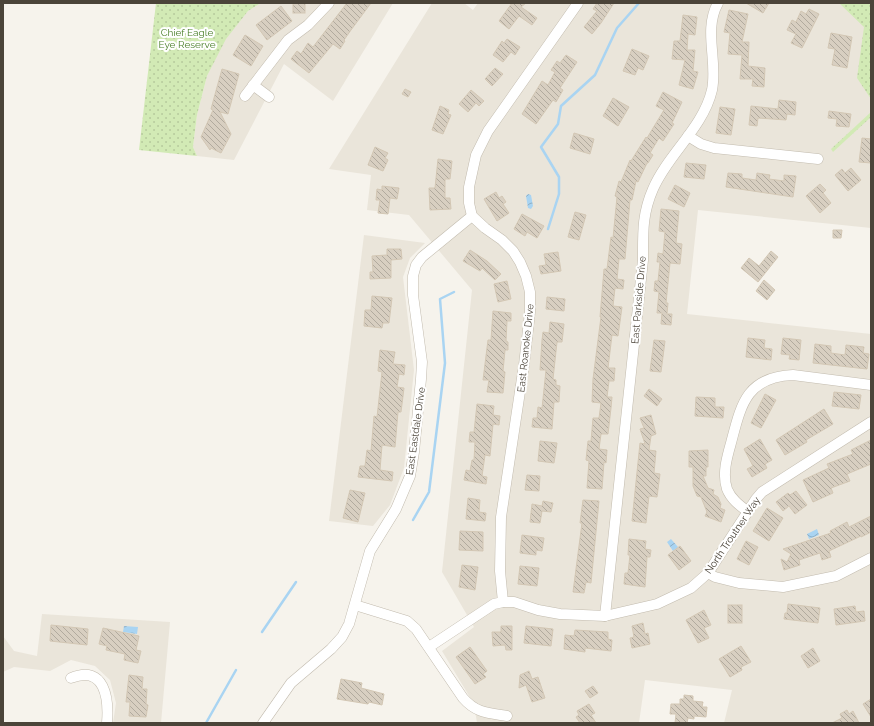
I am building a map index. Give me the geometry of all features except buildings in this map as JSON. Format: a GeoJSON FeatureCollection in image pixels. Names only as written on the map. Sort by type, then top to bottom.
{"type":"FeatureCollection","features":[{"type":"Feature","properties":{"kind":"street"},"geometry":{"type":"LineString","coordinates":[[246,96],[288,40],[308,25],[329,3]]}},
{"type":"Feature","properties":{"kind":"street"},"geometry":{"type":"LineString","coordinates":[[472,216],[469,203],[469,187],[474,162],[481,144],[488,131],[578,3]]}},
{"type":"Feature","properties":{"kind":"street","name":"East Parkside Drive"},"geometry":{"type":"LineString","coordinates":[[605,616],[642,260],[642,222],[653,188],[697,123],[707,104],[712,90],[712,21],[718,3]]}},
{"type":"Feature","properties":{"kind":"street"},"geometry":{"type":"LineString","coordinates":[[253,85],[269,97]]}},
{"type":"Feature","properties":{"kind":"street"},"geometry":{"type":"LineString","coordinates":[[688,136],[701,144],[714,148],[818,159]]}},
{"type":"Feature","properties":{"kind":"street","name":"East Roanoke Drive"},"geometry":{"type":"LineString","coordinates":[[472,216],[485,228],[502,240],[513,251],[526,276],[530,292],[530,312],[524,365],[502,517],[500,571],[504,602]]}},
{"type":"Feature","properties":{"kind":"street","name":"East Eastdale Drive"},"geometry":{"type":"LineString","coordinates":[[263,723],[291,682],[342,637],[349,624],[370,552],[396,509],[402,496],[412,465],[422,374],[413,295],[413,276],[416,265],[422,257],[472,216]]}},
{"type":"Feature","properties":{"kind":"street"},"geometry":{"type":"LineString","coordinates":[[748,511],[732,498],[727,488],[725,477],[726,463],[740,409],[752,390],[761,383],[772,378],[793,375],[871,385]]}},
{"type":"Feature","properties":{"kind":"street","name":"North Troutner Way"},"geometry":{"type":"LineString","coordinates":[[504,602],[514,602],[538,610],[560,614],[605,616],[656,604],[690,588],[708,574],[756,499],[765,490],[871,422]]}},
{"type":"Feature","properties":{"kind":"street"},"geometry":{"type":"LineString","coordinates":[[708,574],[739,583],[783,587],[836,576],[871,558]]}},
{"type":"Feature","properties":{"kind":"street"},"geometry":{"type":"LineString","coordinates":[[429,647],[494,604],[504,602]]}},
{"type":"Feature","properties":{"kind":"street"},"geometry":{"type":"LineString","coordinates":[[355,605],[407,621],[416,629],[469,706],[483,713],[507,716]]}},
{"type":"Feature","properties":{"kind":"street"},"geometry":{"type":"LineString","coordinates":[[71,678],[79,675],[87,675],[94,678],[101,684],[106,691],[108,708],[107,723]]}},
{"type":"Feature","properties":{"kind":"shaded area"},"geometry":{"type":"Polygon","coordinates":[[[261,3],[393,3],[333,101],[284,64],[234,160],[197,156],[193,147],[197,115],[207,76],[225,39],[248,11],[261,3]]]}},
{"type":"Feature","properties":{"kind":"shaded area"},"geometry":{"type":"Polygon","coordinates":[[[432,3],[464,3],[473,10],[478,3],[871,3],[871,228],[698,210],[687,314],[871,334],[871,723],[724,723],[732,690],[645,680],[639,723],[477,723],[474,704],[442,651],[474,627],[442,572],[472,290],[409,215],[367,210],[371,175],[329,169],[432,3]]]}},
{"type":"Feature","properties":{"kind":"shaded area"},"geometry":{"type":"Polygon","coordinates":[[[364,235],[425,243],[410,258],[403,277],[414,370],[404,468],[390,505],[373,526],[329,521],[364,235]]]}},
{"type":"Feature","properties":{"kind":"shaded area"},"geometry":{"type":"Polygon","coordinates":[[[42,614],[170,622],[161,723],[113,723],[116,703],[110,680],[95,666],[71,660],[50,671],[14,667],[3,672],[3,636],[14,651],[37,656],[42,614]]]}},
{"type":"Feature","properties":{"kind":"green space","name":"Chief Eagle Eye Reserve"},"geometry":{"type":"Polygon","coordinates":[[[156,3],[261,3],[248,11],[226,39],[207,76],[197,115],[193,147],[197,156],[139,150],[156,3]]]}},
{"type":"Feature","properties":{"kind":"green space"},"geometry":{"type":"Polygon","coordinates":[[[839,3],[871,3],[871,99],[857,78],[864,27],[839,3]]]}},
{"type":"Feature","properties":{"kind":"green space"},"geometry":{"type":"Polygon","coordinates":[[[871,112],[871,117],[833,152],[831,149],[871,112]]]}},
{"type":"Feature","properties":{"kind":"water"},"geometry":{"type":"Polygon","coordinates":[[[528,194],[531,195],[533,206],[531,209],[528,208],[526,196],[528,194]]]}},
{"type":"Feature","properties":{"kind":"water"},"geometry":{"type":"Polygon","coordinates":[[[817,529],[819,535],[809,539],[807,534],[817,529]]]}},
{"type":"Feature","properties":{"kind":"water"},"geometry":{"type":"Polygon","coordinates":[[[671,539],[678,547],[673,551],[667,542],[671,539]]]}},
{"type":"Feature","properties":{"kind":"water"},"geometry":{"type":"Polygon","coordinates":[[[124,626],[138,627],[137,634],[123,632],[124,626]]]}},
{"type":"Feature","properties":{"kind":"waterway"},"geometry":{"type":"LineString","coordinates":[[548,229],[559,194],[559,177],[541,147],[558,124],[561,106],[595,75],[617,28],[639,3]]}},
{"type":"Feature","properties":{"kind":"waterway"},"geometry":{"type":"LineString","coordinates":[[413,520],[429,492],[445,363],[440,299],[454,292]]}},
{"type":"Feature","properties":{"kind":"waterway"},"geometry":{"type":"LineString","coordinates":[[262,632],[296,582]]}},
{"type":"Feature","properties":{"kind":"waterway"},"geometry":{"type":"LineString","coordinates":[[206,723],[236,670]]}}]}
